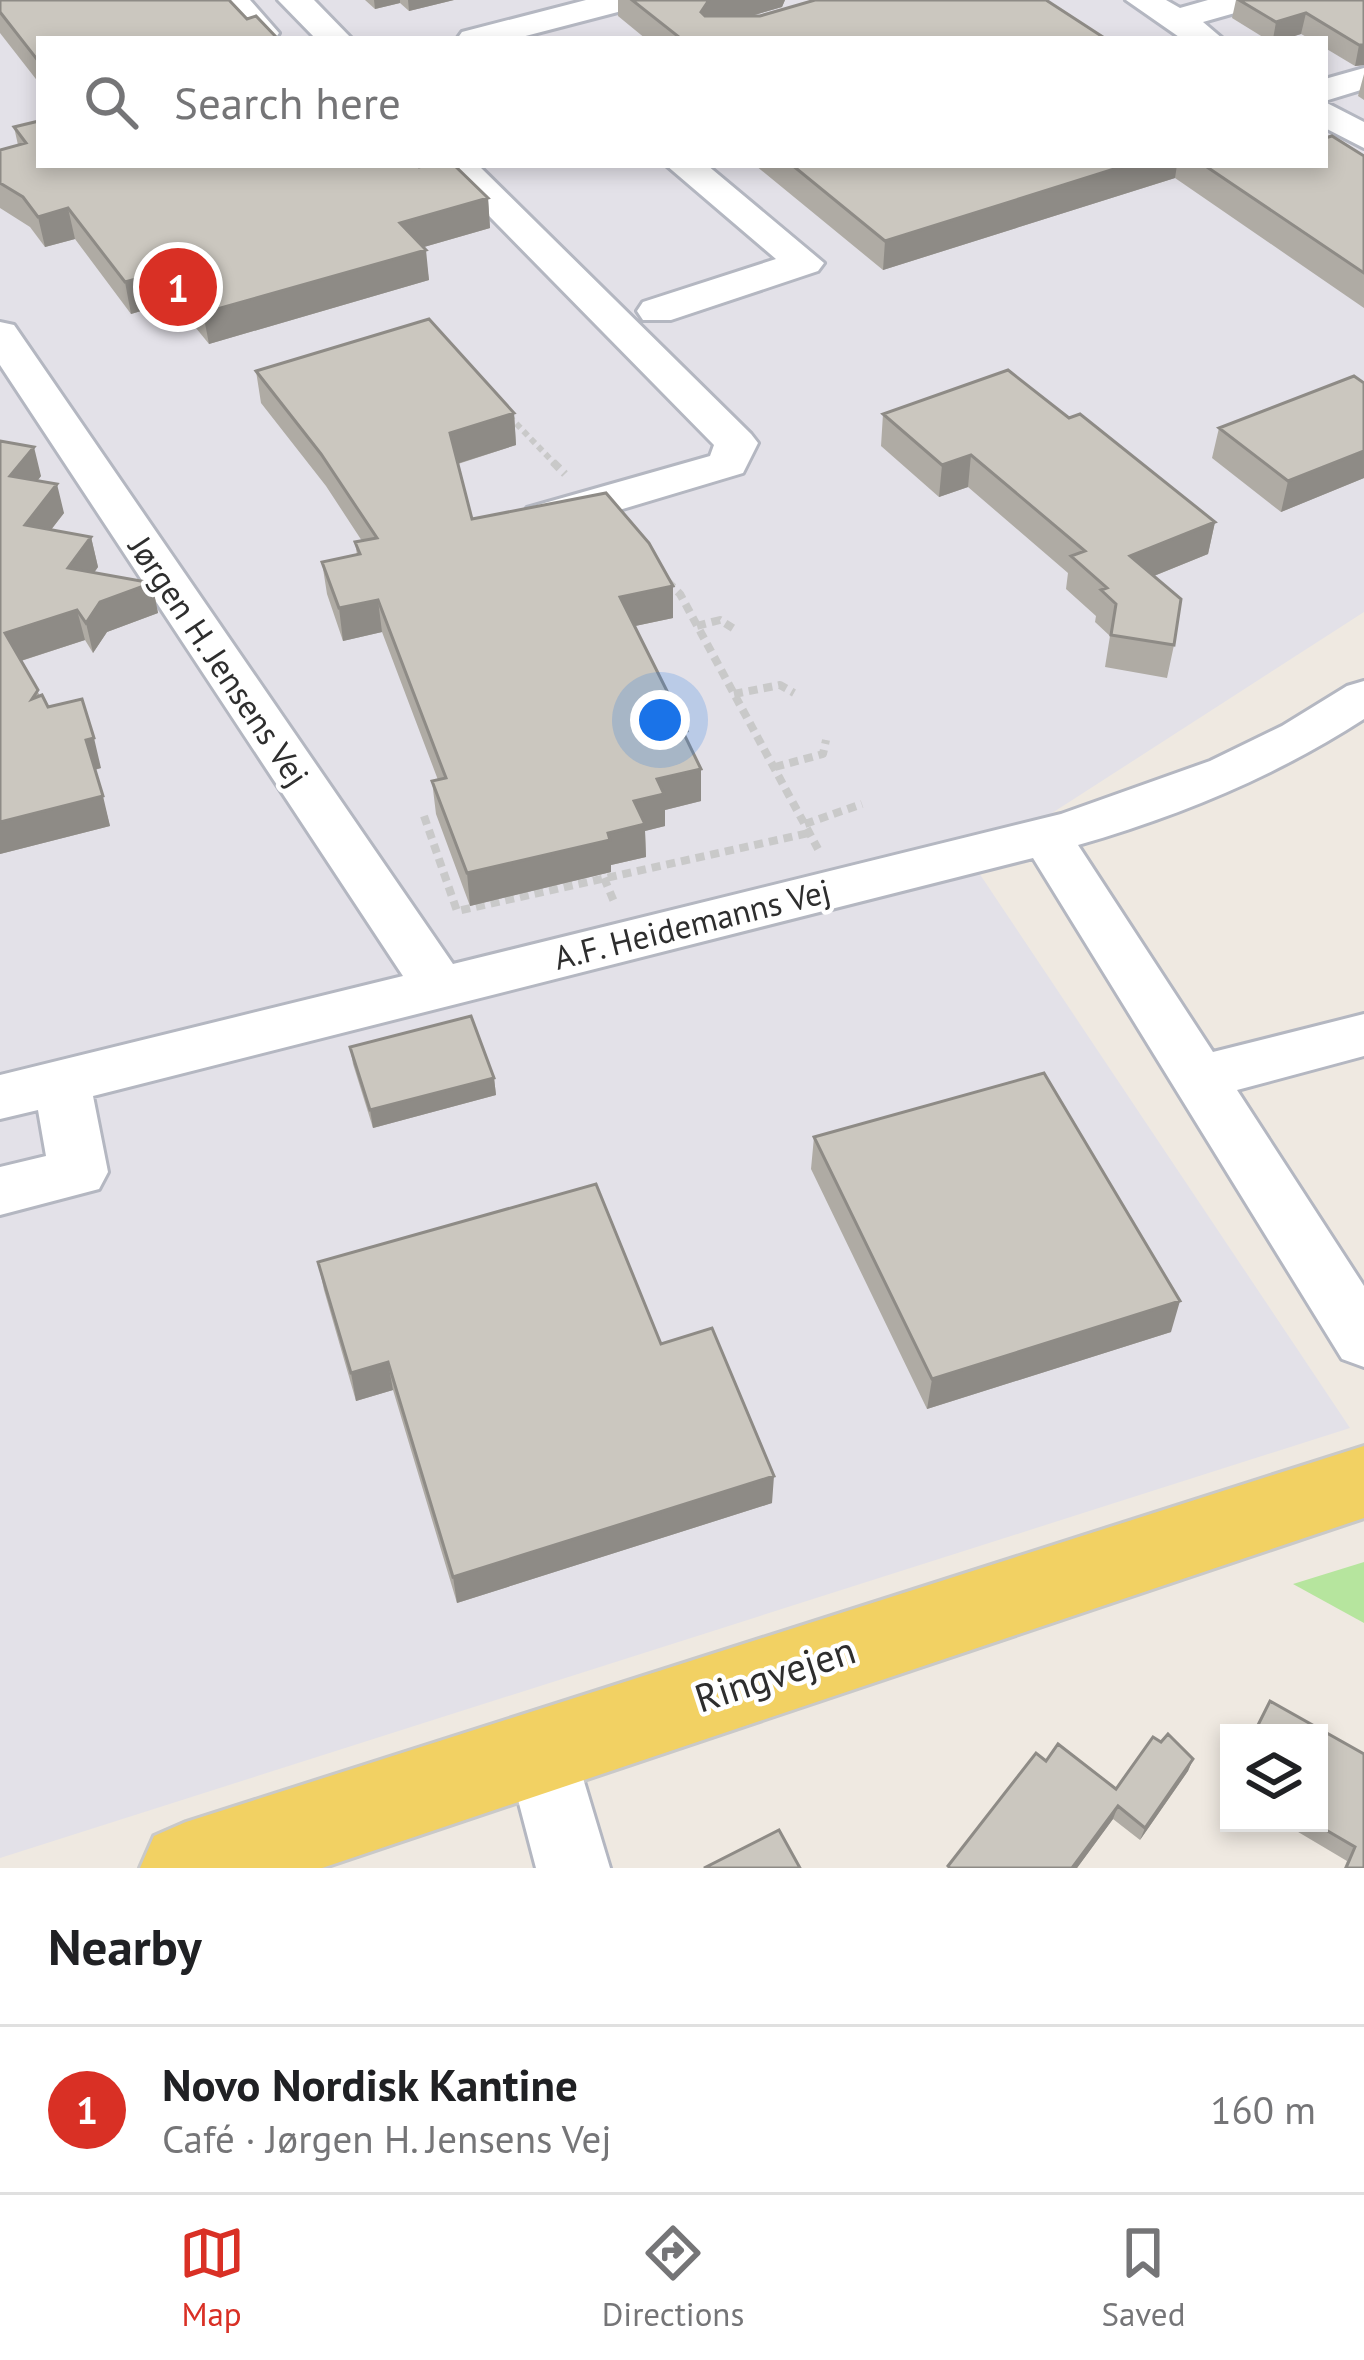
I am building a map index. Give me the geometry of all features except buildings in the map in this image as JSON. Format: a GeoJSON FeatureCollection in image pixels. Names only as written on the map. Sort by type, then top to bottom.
{"type":"FeatureCollection","features":[{"type":"Feature","properties":{"kind":"main road","name":"Ringvejen"},"geometry":{"type":"LineString","coordinates":[[186,1868],[1364,1482]]}},
{"type":"Feature","properties":{"kind":"street"},"geometry":{"type":"LineString","coordinates":[[245,15],[282,0]]}},
{"type":"Feature","properties":{"kind":"street"},"geometry":{"type":"LineString","coordinates":[[295,0],[332,36]]}},
{"type":"Feature","properties":{"kind":"street"},"geometry":{"type":"LineString","coordinates":[[524,34],[625,0]]}},
{"type":"Feature","properties":{"kind":"street"},"geometry":{"type":"LineString","coordinates":[[1143,0],[1201,36]]}},
{"type":"Feature","properties":{"kind":"street"},"geometry":{"type":"LineString","coordinates":[[1175,20],[1244,0]]}},
{"type":"Feature","properties":{"kind":"street"},"geometry":{"type":"LineString","coordinates":[[1328,89],[1364,78]]}},
{"type":"Feature","properties":{"kind":"street"},"geometry":{"type":"LineString","coordinates":[[1328,115],[1364,137]]}},
{"type":"Feature","properties":{"kind":"street"},"geometry":{"type":"LineString","coordinates":[[460,168],[736,443],[728,464],[506,530]]}},
{"type":"Feature","properties":{"kind":"street"},"geometry":{"type":"LineString","coordinates":[[657,311],[804,263],[688,168]]}},
{"type":"Feature","properties":{"kind":"street","name":"Jørgen H. Jensens Vej"},"geometry":{"type":"LineString","coordinates":[[0,334],[439,987]]}},
{"type":"Feature","properties":{"kind":"street","name":"A.F. Heidemanns Vej"},"geometry":{"type":"LineString","coordinates":[[0,1097],[1046,836],[1237,770],[1328,724],[1364,697]]}},
{"type":"Feature","properties":{"kind":"street"},"geometry":{"type":"LineString","coordinates":[[1046,836],[1364,1340]]}},
{"type":"Feature","properties":{"kind":"street"},"geometry":{"type":"LineString","coordinates":[[1199,1078],[1364,1035]]}},
{"type":"Feature","properties":{"kind":"street"},"geometry":{"type":"LineString","coordinates":[[0,1191],[78,1172],[62,1082]]}},
{"type":"Feature","properties":{"kind":"street"},"geometry":{"type":"LineString","coordinates":[[541,1750],[573,1868]]}},
{"type":"Feature","properties":{"kind":"path"},"geometry":{"type":"LineString","coordinates":[[502,409],[593,503]]}},
{"type":"Feature","properties":{"kind":"path"},"geometry":{"type":"LineString","coordinates":[[665,579],[697,626],[839,887]]}},
{"type":"Feature","properties":{"kind":"path"},"geometry":{"type":"LineString","coordinates":[[697,626],[720,620],[736,630]]}},
{"type":"Feature","properties":{"kind":"path"},"geometry":{"type":"LineString","coordinates":[[734,694],[780,685],[794,693]]}},
{"type":"Feature","properties":{"kind":"path"},"geometry":{"type":"LineString","coordinates":[[774,767],[823,754],[826,740]]}},
{"type":"Feature","properties":{"kind":"path"},"geometry":{"type":"LineString","coordinates":[[424,816],[457,911],[807,828],[862,804]]}},
{"type":"Feature","properties":{"kind":"shaded area"},"geometry":{"type":"Polygon","coordinates":[[[0,0],[1364,0],[1364,612],[973,864],[1350,1428],[0,1858],[0,0]]]}},
{"type":"Feature","properties":{"kind":"green space"},"geometry":{"type":"Polygon","coordinates":[[[1364,1562],[1364,1623],[1293,1584],[1364,1562]]]}},
{"type":"Feature","properties":{"kind":"place","name":"Novo Nordisk Kantine"},"geometry":{"type":"Point","coordinates":[178,287]}}]}
